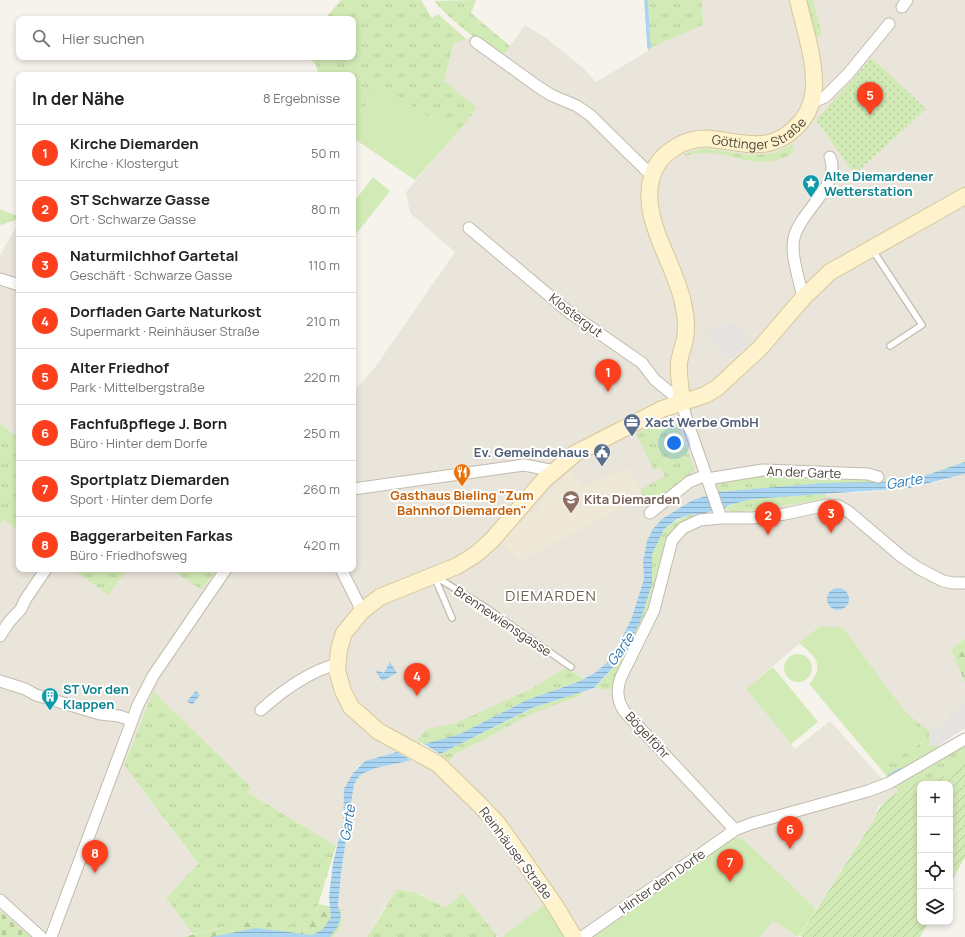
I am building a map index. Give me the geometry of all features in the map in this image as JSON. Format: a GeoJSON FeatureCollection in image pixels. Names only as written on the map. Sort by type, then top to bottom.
{"type":"FeatureCollection","features":[{"type":"Feature","properties":{"kind":"street","name":"Göttinger Straße"},"geometry":{"type":"LineString","coordinates":[[682,402],[679,366],[685,335],[685,316],[680,291],[653,219],[650,200],[652,176],[662,158],[679,145],[690,141],[711,139],[748,145],[768,144],[778,141],[794,130],[804,118],[812,102],[814,82],[813,64],[798,0]]}},
{"type":"Feature","properties":{"kind":"street"},"geometry":{"type":"LineString","coordinates":[[812,102],[825,97],[848,74],[888,24]]}},
{"type":"Feature","properties":{"kind":"street"},"geometry":{"type":"LineString","coordinates":[[476,42],[551,95],[577,106],[590,115],[652,176]]}},
{"type":"Feature","properties":{"kind":"street"},"geometry":{"type":"LineString","coordinates":[[803,298],[793,250],[793,240],[800,223],[830,181],[833,169],[830,157]]}},
{"type":"Feature","properties":{"kind":"street","name":"Reinhäuser Straße"},"geometry":{"type":"LineString","coordinates":[[574,937],[554,904],[498,824],[457,781],[438,764],[372,727],[352,707],[340,684],[337,664],[340,641],[350,624],[362,611],[380,597],[457,566],[484,547],[516,510],[555,471],[588,446],[662,409],[705,395],[731,377],[761,347],[803,298],[830,272],[871,247],[940,211],[965,196]]}},
{"type":"Feature","properties":{"kind":"street","name":"Klostergut"},"geometry":{"type":"LineString","coordinates":[[469,228],[570,313],[642,363],[655,380],[682,402]]}},
{"type":"Feature","properties":{"kind":"street"},"geometry":{"type":"LineString","coordinates":[[0,279],[16,284]]}},
{"type":"Feature","properties":{"kind":"street"},"geometry":{"type":"LineString","coordinates":[[682,402],[686,418],[719,514]]}},
{"type":"Feature","properties":{"kind":"street"},"geometry":{"type":"LineString","coordinates":[[356,489],[524,465],[555,471]]}},
{"type":"Feature","properties":{"kind":"street","name":"An der Garte"},"geometry":{"type":"LineString","coordinates":[[650,513],[688,482],[708,481],[763,470],[781,469],[868,474],[878,477]]}},
{"type":"Feature","properties":{"kind":"street","name":"Bögelföhr"},"geometry":{"type":"LineString","coordinates":[[735,830],[624,711],[619,702],[617,692],[621,677],[654,610],[668,551],[674,537],[683,528],[694,522],[719,514],[753,518],[785,514],[827,505],[839,506],[849,512],[902,557],[918,568],[943,581],[965,583]]}},
{"type":"Feature","properties":{"kind":"street"},"geometry":{"type":"LineString","coordinates":[[0,636],[9,622],[21,609],[25,600],[44,572]]}},
{"type":"Feature","properties":{"kind":"street"},"geometry":{"type":"LineString","coordinates":[[51,937],[131,720],[153,676],[224,572]]}},
{"type":"Feature","properties":{"kind":"street"},"geometry":{"type":"LineString","coordinates":[[342,572],[362,611]]}},
{"type":"Feature","properties":{"kind":"street"},"geometry":{"type":"LineString","coordinates":[[261,710],[277,696],[305,678],[323,668],[337,664]]}},
{"type":"Feature","properties":{"kind":"street"},"geometry":{"type":"LineString","coordinates":[[0,681],[25,689],[36,695],[100,714],[119,716],[131,720]]}},
{"type":"Feature","properties":{"kind":"street","name":"Hinter dem Dorfe"},"geometry":{"type":"LineString","coordinates":[[582,937],[735,830],[750,824],[868,791],[889,783],[965,740]]}},
{"type":"Feature","properties":{"kind":"street"},"geometry":{"type":"LineString","coordinates":[[0,900],[41,937]]}},
{"type":"Feature","properties":{"kind":"lane"},"geometry":{"type":"LineString","coordinates":[[871,247],[922,324],[890,346]]}},
{"type":"Feature","properties":{"kind":"lane"},"geometry":{"type":"LineString","coordinates":[[434,576],[452,618]]}},
{"type":"Feature","properties":{"kind":"lane","name":"Brennewiensgasse"},"geometry":{"type":"LineString","coordinates":[[434,576],[485,608],[571,667]]}},
{"type":"Feature","properties":{"kind":"shaded area"},"geometry":{"type":"Polygon","coordinates":[[[702,0],[965,0],[965,462],[921,477],[899,482],[719,492],[693,500],[643,561],[644,579],[631,620],[611,659],[596,672],[578,682],[460,734],[375,758],[358,766],[353,773],[343,799],[343,822],[337,847],[247,792],[250,787],[153,691],[124,765],[198,865],[167,898],[193,934],[183,937],[31,937],[0,911],[0,525],[4,520],[16,529],[16,572],[75,572],[108,595],[126,572],[175,572],[201,590],[215,572],[356,572],[356,389],[376,366],[455,252],[410,213],[406,192],[458,131],[444,81],[454,43],[473,36],[501,58],[525,25],[545,37],[582,67],[596,82],[648,51],[651,47],[703,25],[702,0]]]}},
{"type":"Feature","properties":{"kind":"shaded area"},"geometry":{"type":"Polygon","coordinates":[[[16,227],[16,436],[0,424],[0,255],[16,227]]]}},
{"type":"Feature","properties":{"kind":"shaded area"},"geometry":{"type":"Polygon","coordinates":[[[731,322],[750,342],[730,360],[706,334],[713,328],[725,327],[731,322]]]}},
{"type":"Feature","properties":{"kind":"shaded area","name":"Kita Diemarden"},"geometry":{"type":"Polygon","coordinates":[[[628,467],[643,497],[520,561],[500,542],[506,535],[535,511],[559,483],[561,485],[564,481],[562,479],[570,470],[582,488],[628,467]]]}},
{"type":"Feature","properties":{"kind":"shaded area"},"geometry":{"type":"Polygon","coordinates":[[[965,474],[965,639],[951,649],[965,683],[965,728],[938,746],[819,627],[746,689],[795,749],[830,721],[881,778],[895,787],[898,793],[878,807],[875,818],[816,909],[742,839],[733,838],[594,937],[564,937],[544,905],[503,937],[498,937],[462,893],[446,908],[417,893],[385,906],[367,937],[333,937],[341,926],[342,909],[338,906],[341,873],[347,833],[352,822],[351,803],[354,785],[357,779],[362,774],[376,768],[440,754],[570,695],[594,688],[603,680],[652,584],[652,554],[692,514],[697,515],[728,507],[805,496],[879,491],[934,483],[965,474]]]}},
{"type":"Feature","properties":{"kind":"shaded area"},"geometry":{"type":"Polygon","coordinates":[[[965,703],[965,728],[938,746],[929,746],[929,731],[937,730],[950,719],[948,715],[965,703]]]}},
{"type":"Feature","properties":{"kind":"shaded area"},"geometry":{"type":"Polygon","coordinates":[[[773,921],[797,937],[760,937],[773,921]]]}},
{"type":"Feature","properties":{"kind":"green space"},"geometry":{"type":"Polygon","coordinates":[[[341,0],[421,0],[432,18],[438,14],[466,39],[454,43],[444,81],[477,108],[455,135],[382,86],[356,118],[356,72],[318,72],[317,67],[311,60],[356,60],[356,16],[328,16],[341,0]]]}},
{"type":"Feature","properties":{"kind":"green space"},"geometry":{"type":"Polygon","coordinates":[[[476,0],[471,13],[510,46],[501,58],[457,24],[434,1],[476,0]]]}},
{"type":"Feature","properties":{"kind":"green space"},"geometry":{"type":"Polygon","coordinates":[[[644,0],[702,0],[703,25],[652,47],[648,51],[644,0]]]}},
{"type":"Feature","properties":{"kind":"green space"},"geometry":{"type":"Polygon","coordinates":[[[805,0],[813,0],[822,33],[815,39],[805,0]]]}},
{"type":"Feature","properties":{"kind":"green space"},"geometry":{"type":"Polygon","coordinates":[[[872,58],[926,109],[855,174],[816,120],[872,58]]]}},
{"type":"Feature","properties":{"kind":"green space"},"geometry":{"type":"Polygon","coordinates":[[[382,86],[455,135],[415,180],[356,140],[356,118],[382,86]]]}},
{"type":"Feature","properties":{"kind":"green space"},"geometry":{"type":"Polygon","coordinates":[[[792,144],[794,152],[780,159],[766,162],[712,153],[699,153],[686,156],[684,154],[703,148],[749,155],[770,154],[780,151],[792,144]]]}},
{"type":"Feature","properties":{"kind":"green space"},"geometry":{"type":"Polygon","coordinates":[[[373,177],[390,191],[356,234],[356,199],[373,177]]]}},
{"type":"Feature","properties":{"kind":"green space"},"geometry":{"type":"Polygon","coordinates":[[[0,209],[16,216],[16,220],[0,225],[0,209]]]}},
{"type":"Feature","properties":{"kind":"green space"},"geometry":{"type":"Polygon","coordinates":[[[671,419],[678,426],[695,470],[648,510],[640,490],[665,476],[660,467],[654,470],[636,434],[663,420],[671,419]]]}},
{"type":"Feature","properties":{"kind":"green space"},"geometry":{"type":"Polygon","coordinates":[[[0,424],[16,436],[16,529],[4,520],[0,525],[0,424]]]}},
{"type":"Feature","properties":{"kind":"green space"},"geometry":{"type":"Polygon","coordinates":[[[965,461],[938,472],[921,477],[965,461]]]}},
{"type":"Feature","properties":{"kind":"green space"},"geometry":{"type":"Polygon","coordinates":[[[805,475],[893,479],[910,479],[921,477],[899,482],[823,483],[716,493],[714,488],[725,481],[746,476],[805,475]]]}},
{"type":"Feature","properties":{"kind":"green space"},"geometry":{"type":"Polygon","coordinates":[[[826,494],[826,499],[734,513],[725,508],[748,499],[761,497],[826,494]]]}},
{"type":"Feature","properties":{"kind":"green space"},"geometry":{"type":"Polygon","coordinates":[[[692,514],[694,516],[686,521],[668,539],[663,551],[647,615],[613,688],[607,690],[595,687],[614,667],[640,620],[650,590],[652,554],[658,538],[669,526],[692,514]]]}},
{"type":"Feature","properties":{"kind":"green space"},"geometry":{"type":"Polygon","coordinates":[[[75,572],[126,572],[108,595],[75,572]]]}},
{"type":"Feature","properties":{"kind":"green space"},"geometry":{"type":"Polygon","coordinates":[[[175,572],[215,572],[201,590],[175,572]]]}},
{"type":"Feature","properties":{"kind":"green space"},"geometry":{"type":"Polygon","coordinates":[[[819,627],[842,627],[926,740],[879,767],[809,684],[817,671],[818,666],[810,652],[799,643],[819,627]]]}},
{"type":"Feature","properties":{"kind":"green space"},"geometry":{"type":"Polygon","coordinates":[[[965,639],[965,683],[951,649],[965,639]]]}},
{"type":"Feature","properties":{"kind":"green space"},"geometry":{"type":"Polygon","coordinates":[[[798,654],[808,658],[812,668],[808,678],[798,682],[788,678],[784,668],[788,658],[798,654]]]}},
{"type":"Feature","properties":{"kind":"green space"},"geometry":{"type":"Polygon","coordinates":[[[773,667],[818,722],[791,744],[746,689],[773,667]]]}},
{"type":"Feature","properties":{"kind":"green space"},"geometry":{"type":"Polygon","coordinates":[[[566,668],[584,679],[527,700],[460,734],[425,745],[417,740],[427,729],[454,724],[529,690],[566,668]]]}},
{"type":"Feature","properties":{"kind":"green space"},"geometry":{"type":"Polygon","coordinates":[[[153,691],[251,787],[247,792],[336,846],[315,915],[299,929],[264,920],[241,923],[193,934],[166,898],[198,864],[124,765],[153,691]]]}},
{"type":"Feature","properties":{"kind":"green space"},"geometry":{"type":"Polygon","coordinates":[[[581,692],[581,695],[536,712],[453,755],[449,761],[440,754],[533,708],[581,692]]]}},
{"type":"Feature","properties":{"kind":"green space"},"geometry":{"type":"Polygon","coordinates":[[[905,712],[929,731],[929,746],[938,746],[941,751],[889,779],[879,767],[926,740],[905,712]]]}},
{"type":"Feature","properties":{"kind":"green space"},"geometry":{"type":"Polygon","coordinates":[[[965,745],[965,762],[949,774],[930,781],[917,781],[917,786],[898,793],[895,787],[965,745]]]}},
{"type":"Feature","properties":{"kind":"green space"},"geometry":{"type":"Polygon","coordinates":[[[965,762],[965,857],[953,879],[953,781],[929,781],[949,774],[965,762]]]}},
{"type":"Feature","properties":{"kind":"green space"},"geometry":{"type":"Polygon","coordinates":[[[917,785],[917,925],[927,925],[920,937],[802,937],[800,935],[882,805],[893,796],[917,785]]]}},
{"type":"Feature","properties":{"kind":"green space"},"geometry":{"type":"Polygon","coordinates":[[[733,838],[742,838],[816,909],[798,937],[773,921],[760,937],[594,937],[733,838]]]}},
{"type":"Feature","properties":{"kind":"green space"},"geometry":{"type":"Polygon","coordinates":[[[397,889],[416,893],[446,908],[462,893],[497,935],[496,937],[367,937],[397,889]]]}},
{"type":"Feature","properties":{"kind":"green space"},"geometry":{"type":"Polygon","coordinates":[[[319,904],[342,909],[341,926],[333,937],[183,937],[241,923],[264,920],[299,929],[315,915],[319,904]]]}},
{"type":"Feature","properties":{"kind":"green space"},"geometry":{"type":"Polygon","coordinates":[[[544,905],[564,937],[503,937],[508,932],[544,905]]]}},
{"type":"Feature","properties":{"kind":"green space"},"geometry":{"type":"Polygon","coordinates":[[[0,911],[31,937],[0,937],[0,911]]]}},
{"type":"Feature","properties":{"kind":"water","name":"Garte"},"geometry":{"type":"Polygon","coordinates":[[[965,462],[965,474],[909,488],[752,499],[729,505],[725,508],[697,515],[692,514],[677,519],[664,529],[652,554],[652,584],[640,622],[623,656],[594,688],[532,708],[440,754],[376,768],[362,774],[357,779],[354,785],[351,803],[352,822],[347,833],[341,873],[338,906],[341,916],[338,926],[330,937],[211,937],[256,928],[312,935],[323,929],[331,917],[329,897],[333,863],[343,822],[344,789],[353,773],[365,761],[460,734],[527,700],[578,682],[596,672],[611,659],[631,620],[644,579],[643,562],[647,541],[653,529],[662,519],[693,500],[719,492],[823,483],[899,482],[921,477],[965,462]]]}},
{"type":"Feature","properties":{"kind":"water"},"geometry":{"type":"Polygon","coordinates":[[[838,588],[842,589],[848,595],[848,603],[842,609],[838,610],[834,609],[828,603],[827,599],[828,595],[834,589],[838,588]]]}},
{"type":"Feature","properties":{"kind":"water"},"geometry":{"type":"Polygon","coordinates":[[[390,662],[397,673],[382,681],[375,670],[384,673],[390,662]]]}},
{"type":"Feature","properties":{"kind":"water"},"geometry":{"type":"Polygon","coordinates":[[[196,691],[200,695],[192,705],[187,701],[196,691]]]}},
{"type":"Feature","properties":{"kind":"pier"},"geometry":{"type":"Polygon","coordinates":[[[422,743],[442,755],[413,761],[395,751],[422,743]]]}},
{"type":"Feature","properties":{"kind":"waterway"},"geometry":{"type":"LineString","coordinates":[[646,0],[649,47]]}},
{"type":"Feature","properties":{"kind":"waterway"},"geometry":{"type":"LineString","coordinates":[[890,775],[900,770]]}},
{"type":"Feature","properties":{"kind":"place","name":"Alter Friedhof"},"geometry":{"type":"Point","coordinates":[870,115]}},
{"type":"Feature","properties":{"kind":"place","name":"Alte Diemardener Wetterstation"},"geometry":{"type":"Point","coordinates":[811,198]}},
{"type":"Feature","properties":{"kind":"place","name":"Kirche Diemarden"},"geometry":{"type":"Point","coordinates":[608,392]}},
{"type":"Feature","properties":{"kind":"place","name":"Xact Werbe GmbH"},"geometry":{"type":"Point","coordinates":[632,437]}},
{"type":"Feature","properties":{"kind":"place","name":"Ev. Gemeindehaus"},"geometry":{"type":"Point","coordinates":[602,467]}},
{"type":"Feature","properties":{"kind":"place","name":"Gasthaus Bieling \"Zum Bahnhof Diemarden\""},"geometry":{"type":"Point","coordinates":[462,487]}},
{"type":"Feature","properties":{"kind":"place","name":"Kita Diemarden"},"geometry":{"type":"Point","coordinates":[571,514]}},
{"type":"Feature","properties":{"kind":"place","name":"Naturmilchhof Gartetal"},"geometry":{"type":"Point","coordinates":[831,533]}},
{"type":"Feature","properties":{"kind":"place","name":"ST Schwarze Gasse"},"geometry":{"type":"Point","coordinates":[768,535]}},
{"type":"Feature","properties":{"kind":"place","name":"Dorfladen Garte Naturkost"},"geometry":{"type":"Point","coordinates":[417,696]}},
{"type":"Feature","properties":{"kind":"place","name":"ST Vor den Klappen"},"geometry":{"type":"Point","coordinates":[50,711]}},
{"type":"Feature","properties":{"kind":"place","name":"Fachfußpflege J. Born"},"geometry":{"type":"Point","coordinates":[790,849]}},
{"type":"Feature","properties":{"kind":"place","name":"Baggerarbeiten Farkas"},"geometry":{"type":"Point","coordinates":[95,873]}},
{"type":"Feature","properties":{"kind":"place","name":"Sportplatz Diemarden"},"geometry":{"type":"Point","coordinates":[730,882]}},
{"type":"Feature","properties":{"kind":"district","name":"DIEMARDEN"},"geometry":{"type":"Point","coordinates":[551,595]}}]}
